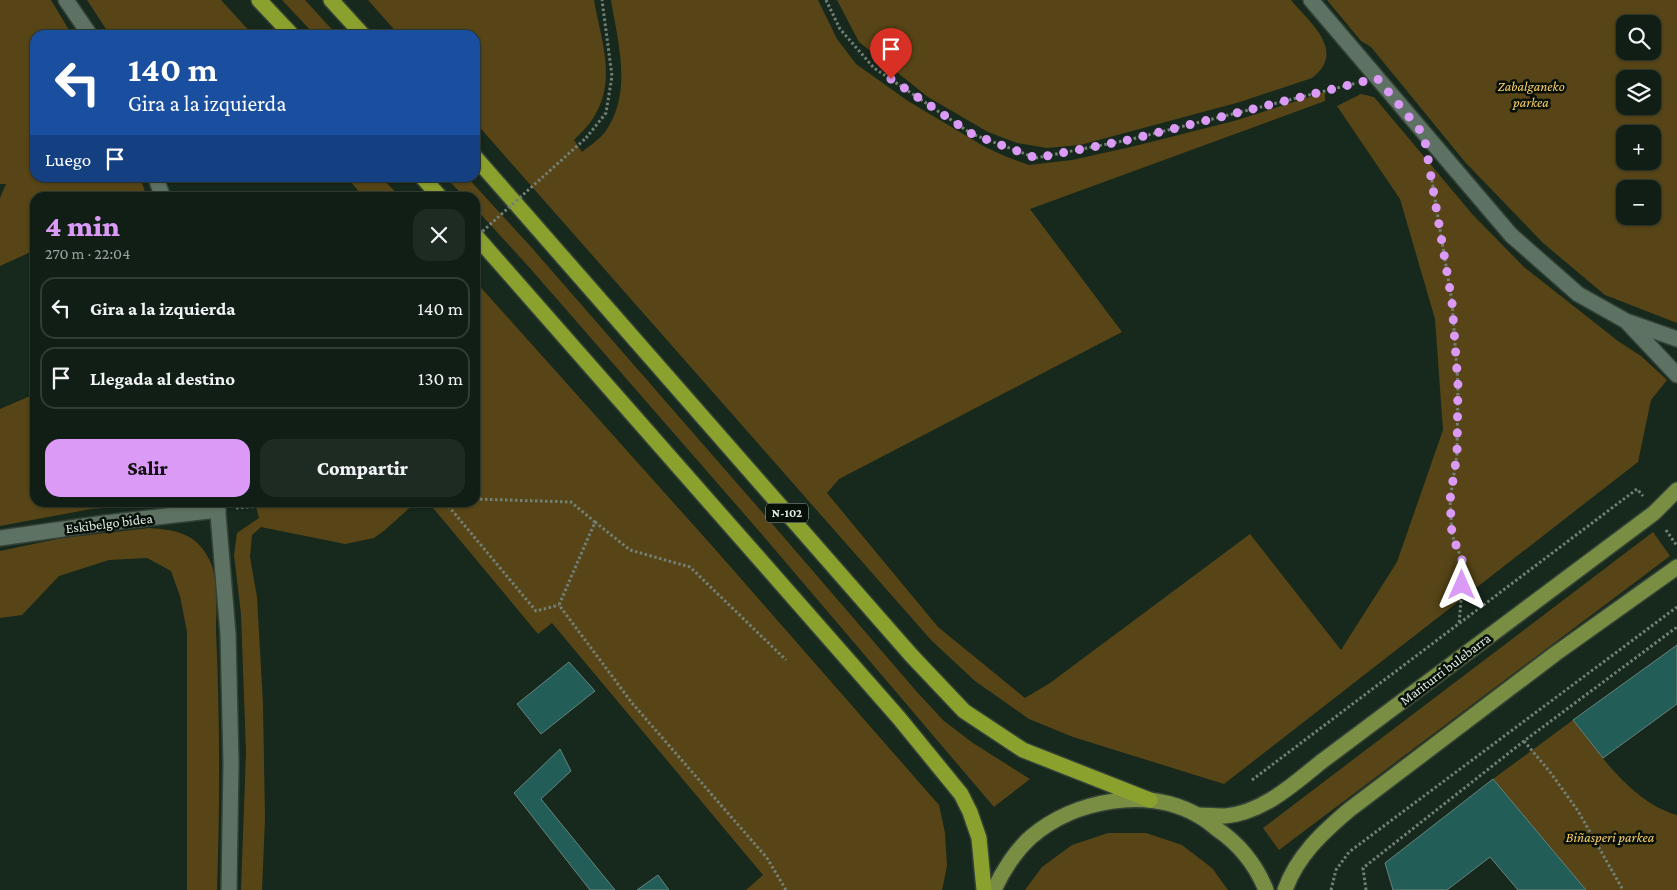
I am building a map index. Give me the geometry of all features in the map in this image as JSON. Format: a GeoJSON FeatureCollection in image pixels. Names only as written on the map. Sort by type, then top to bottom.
{"type":"FeatureCollection","features":[{"type":"Feature","properties":{"kind":"highway"},"geometry":{"type":"LineString","coordinates":[[259,0],[287,30]]}},
{"type":"Feature","properties":{"kind":"highway"},"geometry":{"type":"LineString","coordinates":[[331,0],[358,30]]}},
{"type":"Feature","properties":{"kind":"highway","name":"N-102"},"geometry":{"type":"LineString","coordinates":[[480,164],[911,655],[964,711],[1023,750],[1150,800]]}},
{"type":"Feature","properties":{"kind":"highway"},"geometry":{"type":"LineString","coordinates":[[427,182],[436,192]]}},
{"type":"Feature","properties":{"kind":"highway"},"geometry":{"type":"LineString","coordinates":[[480,242],[893,712],[961,794],[980,838],[984,890]]}},
{"type":"Feature","properties":{"kind":"main road","name":"Mariturri bulebarra"},"geometry":{"type":"LineString","coordinates":[[1198,815],[1226,816],[1246,812],[1289,788],[1321,762],[1654,513],[1677,490]]}},
{"type":"Feature","properties":{"kind":"main road"},"geometry":{"type":"LineString","coordinates":[[1285,890],[1290,874],[1306,851],[1349,810],[1555,654],[1677,567]]}},
{"type":"Feature","properties":{"kind":"main road"},"geometry":{"type":"LineString","coordinates":[[994,890],[1003,871],[1030,838],[1066,814],[1107,801],[1150,800],[1198,815],[1233,840],[1260,874],[1266,890]]}},
{"type":"Feature","properties":{"kind":"street"},"geometry":{"type":"LineString","coordinates":[[66,0],[87,30]]}},
{"type":"Feature","properties":{"kind":"street"},"geometry":{"type":"LineString","coordinates":[[1311,0],[1511,235],[1578,294],[1626,320],[1677,339]]}},
{"type":"Feature","properties":{"kind":"street"},"geometry":{"type":"LineString","coordinates":[[1626,320],[1677,375]]}},
{"type":"Feature","properties":{"kind":"street","name":"Eskibelgo bidea"},"geometry":{"type":"LineString","coordinates":[[0,538],[211,507]]}},
{"type":"Feature","properties":{"kind":"street"},"geometry":{"type":"LineString","coordinates":[[218,507],[228,634],[231,763],[228,890]]}},
{"type":"Feature","properties":{"kind":"path"},"geometry":{"type":"LineString","coordinates":[[480,232],[586,138],[606,113],[612,76],[602,0]]}},
{"type":"Feature","properties":{"kind":"path"},"geometry":{"type":"LineString","coordinates":[[826,0],[840,29],[874,68],[972,134],[1036,158],[1128,140],[1377,78]]}},
{"type":"Feature","properties":{"kind":"path"},"geometry":{"type":"LineString","coordinates":[[1431,174],[1452,302],[1458,385],[1457,454],[1450,500],[1452,535],[1464,565],[1459,624]]}},
{"type":"Feature","properties":{"kind":"path"},"geometry":{"type":"LineString","coordinates":[[1252,780],[1637,489]]}},
{"type":"Feature","properties":{"kind":"path"},"geometry":{"type":"LineString","coordinates":[[480,500],[571,502],[630,550],[690,567],[786,660]]}},
{"type":"Feature","properties":{"kind":"path"},"geometry":{"type":"LineString","coordinates":[[449,507],[536,611],[559,605]]}},
{"type":"Feature","properties":{"kind":"path"},"geometry":{"type":"LineString","coordinates":[[559,605],[595,522]]}},
{"type":"Feature","properties":{"kind":"path"},"geometry":{"type":"LineString","coordinates":[[559,605],[632,703],[767,858],[786,890]]}},
{"type":"Feature","properties":{"kind":"path"},"geometry":{"type":"LineString","coordinates":[[1331,890],[1336,870],[1349,852],[1677,607]]}},
{"type":"Feature","properties":{"kind":"path"},"geometry":{"type":"LineString","coordinates":[[1366,890],[1363,868],[1524,741],[1677,627]]}},
{"type":"Feature","properties":{"kind":"path"},"geometry":{"type":"LineString","coordinates":[[1524,741],[1578,811],[1623,890]]}},
{"type":"Feature","properties":{"kind":"green space"},"geometry":{"type":"Polygon","coordinates":[[[0,0],[51,0],[69,30],[30,30],[30,182],[141,182],[145,192],[30,192],[30,252],[0,266],[0,198],[6,184],[0,184],[0,0]]]}},
{"type":"Feature","properties":{"kind":"green space"},"geometry":{"type":"Polygon","coordinates":[[[87,0],[221,0],[248,30],[107,30],[87,0]]]}},
{"type":"Feature","properties":{"kind":"green space"},"geometry":{"type":"Polygon","coordinates":[[[282,0],[305,0],[332,30],[310,30],[282,0]]]}},
{"type":"Feature","properties":{"kind":"green space"},"geometry":{"type":"Polygon","coordinates":[[[368,0],[594,0],[603,46],[606,76],[600,105],[592,120],[574,140],[582,152],[605,132],[614,117],[619,101],[621,84],[620,50],[611,0],[818,0],[837,39],[856,64],[908,101],[985,147],[1029,165],[1072,160],[1135,146],[1234,121],[1325,92],[1325,101],[1030,209],[1122,332],[839,479],[827,493],[938,627],[1025,698],[1050,683],[1250,534],[1341,650],[1397,562],[1443,430],[1435,319],[1400,199],[1337,106],[1361,94],[1374,97],[1473,215],[1524,267],[1618,341],[1641,356],[1667,380],[1651,400],[1638,462],[1224,784],[1073,737],[1029,719],[975,681],[931,640],[480,128],[480,30],[395,30],[368,0]]]}},
{"type":"Feature","properties":{"kind":"green space"},"geometry":{"type":"Polygon","coordinates":[[[837,0],[1291,0],[1322,38],[1326,48],[1326,58],[1322,68],[1312,78],[1240,102],[1080,145],[1047,148],[1017,143],[988,132],[928,97],[859,42],[837,0]]]}},
{"type":"Feature","properties":{"kind":"green space","name":"Zabalganeko parkea"},"geometry":{"type":"Polygon","coordinates":[[[1327,0],[1677,0],[1677,323],[1605,295],[1543,243],[1465,162],[1371,47],[1361,41],[1327,0]]]}},
{"type":"Feature","properties":{"kind":"green space"},"geometry":{"type":"Polygon","coordinates":[[[351,182],[386,182],[395,192],[359,192],[351,182]]]}},
{"type":"Feature","properties":{"kind":"green space"},"geometry":{"type":"Polygon","coordinates":[[[450,182],[472,182],[532,248],[944,721],[973,743],[1030,779],[994,807],[759,531],[480,213],[480,192],[460,192],[450,182]]]}},
{"type":"Feature","properties":{"kind":"green space"},"geometry":{"type":"Polygon","coordinates":[[[480,287],[714,548],[939,805],[945,833],[947,866],[942,890],[746,890],[763,875],[552,623],[538,634],[432,507],[480,507],[480,287]]]}},
{"type":"Feature","properties":{"kind":"green space"},"geometry":{"type":"Polygon","coordinates":[[[30,396],[30,507],[114,507],[91,509],[0,526],[0,409],[30,396]]]}},
{"type":"Feature","properties":{"kind":"green space"},"geometry":{"type":"Polygon","coordinates":[[[256,507],[411,507],[374,538],[345,544],[261,527],[252,535],[250,557],[257,597],[263,704],[265,819],[262,890],[241,890],[246,752],[241,614],[234,555],[237,533],[259,518],[256,507]]]}},
{"type":"Feature","properties":{"kind":"green space"},"geometry":{"type":"Polygon","coordinates":[[[149,528],[184,534],[198,543],[209,559],[214,575],[219,728],[217,890],[187,890],[187,632],[180,596],[171,571],[147,558],[109,560],[59,576],[22,615],[0,618],[0,551],[62,538],[149,528]]]}},
{"type":"Feature","properties":{"kind":"green space"},"geometry":{"type":"Polygon","coordinates":[[[1653,532],[1670,556],[1279,850],[1263,828],[1653,532]]]}},
{"type":"Feature","properties":{"kind":"green space","name":"Biñasperi parkea"},"geometry":{"type":"Polygon","coordinates":[[[1573,720],[1606,762],[1632,789],[1661,809],[1677,815],[1677,890],[1586,890],[1493,779],[1573,720]]]}},
{"type":"Feature","properties":{"kind":"green space"},"geometry":{"type":"Polygon","coordinates":[[[1108,833],[1146,833],[1182,845],[1212,868],[1228,890],[1025,890],[1042,867],[1072,845],[1108,833]]]}},
{"type":"Feature","properties":{"kind":"building"},"geometry":{"type":"Polygon","coordinates":[[[1677,645],[1677,704],[1603,758],[1573,720],[1677,645]]]}},
{"type":"Feature","properties":{"kind":"building"},"geometry":{"type":"Polygon","coordinates":[[[569,662],[595,691],[541,734],[517,704],[569,662]]]}},
{"type":"Feature","properties":{"kind":"building"},"geometry":{"type":"Polygon","coordinates":[[[560,749],[571,771],[541,799],[615,890],[590,890],[514,793],[560,749]]]}},
{"type":"Feature","properties":{"kind":"building"},"geometry":{"type":"Polygon","coordinates":[[[1493,779],[1586,890],[1518,890],[1490,857],[1447,890],[1393,890],[1385,863],[1493,779]]]}},
{"type":"Feature","properties":{"kind":"building"},"geometry":{"type":"Polygon","coordinates":[[[658,875],[669,890],[637,890],[658,875]]]}},
{"type":"Feature","properties":{"kind":"route"},"geometry":{"type":"LineString","coordinates":[[891,79],[972,134],[1036,158],[1128,140],[1377,78],[1424,135],[1452,302],[1458,385],[1457,454],[1450,500],[1452,535],[1464,565],[1462,585]]}}]}
